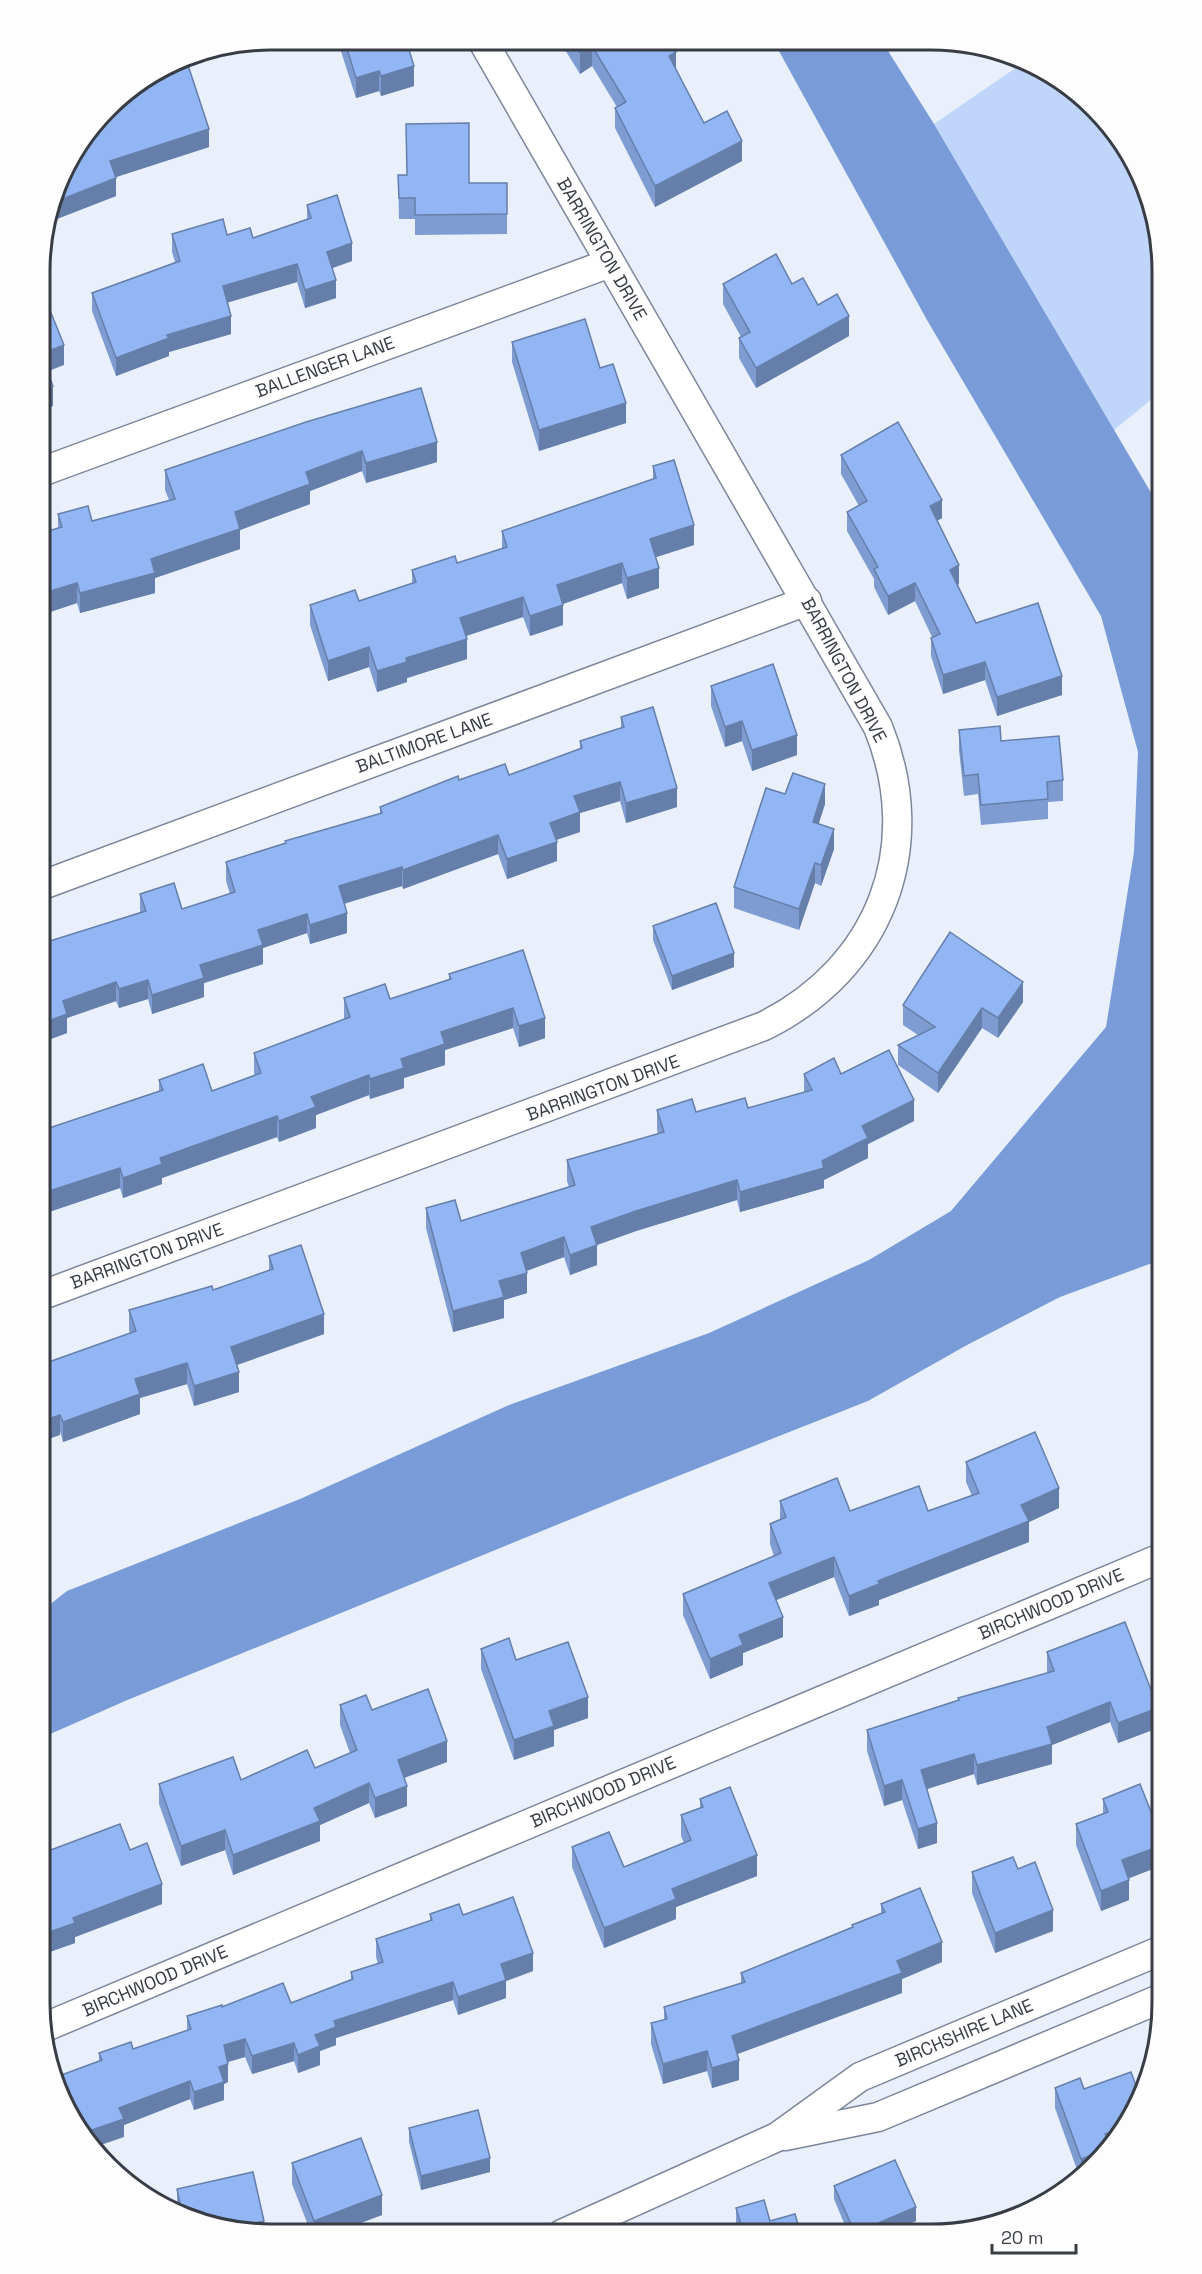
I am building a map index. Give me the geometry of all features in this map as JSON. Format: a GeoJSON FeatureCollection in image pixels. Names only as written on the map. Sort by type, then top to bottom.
{"type":"FeatureCollection","features":[{"type":"Feature","properties":{"kind":"street","name":"BARRINGTON DRIVE"},"geometry":{"type":"LineString","coordinates":[[50,1292],[738,1038],[789,1014],[809,1000],[841,969],[878,914],[892,869],[898,823],[894,775],[878,727],[488,50]]}},
{"type":"Feature","properties":{"kind":"street","name":"BALLENGER LANE"},"geometry":{"type":"LineString","coordinates":[[50,469],[610,263]]}},
{"type":"Feature","properties":{"kind":"street","name":"BALTIMORE LANE"},"geometry":{"type":"LineString","coordinates":[[50,882],[807,601]]}},
{"type":"Feature","properties":{"kind":"street","name":"BIRCHWOOD DRIVE"},"geometry":{"type":"LineString","coordinates":[[50,2025],[1152,1562]]}},
{"type":"Feature","properties":{"kind":"street","name":"BIRCHSHIRE LANE"},"geometry":{"type":"LineString","coordinates":[[584,2224],[777,2138],[860,2077],[1152,1954]]}},
{"type":"Feature","properties":{"kind":"street","name":"BIRCHSHIRE LANE"},"geometry":{"type":"LineString","coordinates":[[777,2138],[878,2117],[1152,2002]]}},
{"type":"Feature","properties":{"kind":"shaded area"},"geometry":{"type":"Polygon","coordinates":[[[1017,67],[1042,79],[1077,104],[1098,125],[1123,160],[1141,199],[1151,241],[1152,399],[1114,430],[934,124],[1017,67]]]}},
{"type":"Feature","properties":{"kind":"water"},"geometry":{"type":"Polygon","coordinates":[[[778,50],[887,50],[934,124],[1152,494],[1152,1263],[1060,1297],[967,1345],[868,1401],[630,1495],[125,1701],[50,1734],[50,1604],[67,1591],[300,1499],[509,1405],[709,1333],[869,1260],[951,1211],[1106,1027],[1134,852],[1138,752],[1101,616],[927,320],[778,50]]]}},
{"type":"Feature","properties":{"kind":"building"},"geometry":{"type":"Polygon","coordinates":[[[347,50],[409,50],[414,66],[381,76],[379,71],[356,78],[347,50]]]}},
{"type":"Feature","properties":{"kind":"building"},"geometry":{"type":"Polygon","coordinates":[[[594,50],[675,50],[676,52],[669,56],[704,123],[727,111],[742,141],[655,186],[615,108],[626,102],[594,50]]]}},
{"type":"Feature","properties":{"kind":"building"},"geometry":{"type":"Polygon","coordinates":[[[188,65],[209,129],[110,161],[116,178],[61,200],[79,160],[114,114],[160,79],[188,65]]]}},
{"type":"Feature","properties":{"kind":"building"},"geometry":{"type":"Polygon","coordinates":[[[469,123],[469,183],[507,183],[507,214],[415,215],[415,198],[399,198],[398,175],[407,175],[406,124],[469,123]]]}},
{"type":"Feature","properties":{"kind":"building"},"geometry":{"type":"Polygon","coordinates":[[[337,195],[352,243],[327,252],[336,280],[305,290],[297,264],[223,286],[231,316],[167,335],[169,338],[116,358],[92,293],[180,261],[172,234],[223,219],[227,235],[250,228],[253,238],[311,218],[307,205],[337,195]]]}},
{"type":"Feature","properties":{"kind":"building"},"geometry":{"type":"Polygon","coordinates":[[[776,254],[792,284],[803,278],[818,305],[837,294],[849,316],[756,368],[739,338],[750,332],[723,284],[776,254]]]}},
{"type":"Feature","properties":{"kind":"building"},"geometry":{"type":"Polygon","coordinates":[[[50,310],[64,345],[50,350],[50,310]]]}},
{"type":"Feature","properties":{"kind":"building"},"geometry":{"type":"Polygon","coordinates":[[[585,319],[600,368],[613,364],[626,403],[539,430],[512,342],[585,319]]]}},
{"type":"Feature","properties":{"kind":"building"},"geometry":{"type":"Polygon","coordinates":[[[421,388],[437,442],[366,463],[362,451],[306,472],[310,484],[235,512],[240,529],[151,559],[155,573],[80,593],[77,583],[50,591],[50,530],[62,527],[58,514],[88,506],[92,521],[175,499],[165,470],[306,422],[421,388]]]}},
{"type":"Feature","properties":{"kind":"building"},"geometry":{"type":"Polygon","coordinates":[[[898,422],[942,500],[930,506],[959,565],[950,570],[976,623],[1038,603],[1062,676],[997,697],[985,662],[943,675],[931,638],[940,634],[915,583],[888,596],[874,569],[878,567],[847,512],[867,501],[841,455],[898,422]]]}},
{"type":"Feature","properties":{"kind":"building"},"geometry":{"type":"Polygon","coordinates":[[[674,460],[694,525],[650,539],[659,568],[627,578],[622,563],[557,585],[563,605],[530,616],[523,597],[460,618],[467,639],[406,658],[407,662],[377,671],[369,647],[328,661],[310,605],[355,590],[359,601],[416,582],[412,570],[455,556],[457,563],[507,547],[502,531],[656,478],[653,466],[674,460]]]}},
{"type":"Feature","properties":{"kind":"building"},"geometry":{"type":"Polygon","coordinates":[[[773,664],[797,735],[752,750],[742,721],[725,727],[711,686],[773,664]]]}},
{"type":"Feature","properties":{"kind":"building"},"geometry":{"type":"Polygon","coordinates":[[[653,707],[677,788],[626,803],[620,782],[574,796],[580,812],[550,823],[557,842],[507,859],[498,835],[403,870],[402,867],[339,886],[347,913],[310,925],[307,914],[258,930],[263,945],[200,965],[204,978],[152,995],[148,980],[119,989],[116,982],[63,1001],[67,1014],[50,1020],[50,941],[146,911],[140,894],[174,883],[182,909],[235,892],[226,862],[286,843],[285,841],[382,813],[380,807],[458,776],[459,780],[505,764],[509,775],[582,748],[580,741],[624,727],[621,717],[653,707]]]}},
{"type":"Feature","properties":{"kind":"building"},"geometry":{"type":"Polygon","coordinates":[[[1000,726],[1001,741],[1059,736],[1063,780],[1047,782],[1048,799],[981,805],[978,774],[964,776],[959,730],[1000,726]]]}},
{"type":"Feature","properties":{"kind":"building"},"geometry":{"type":"Polygon","coordinates":[[[793,773],[825,784],[813,822],[834,829],[821,865],[815,863],[799,909],[734,887],[766,788],[785,794],[793,773]]]}},
{"type":"Feature","properties":{"kind":"building"},"geometry":{"type":"Polygon","coordinates":[[[716,903],[734,953],[672,976],[653,926],[716,903]]]}},
{"type":"Feature","properties":{"kind":"building"},"geometry":{"type":"Polygon","coordinates":[[[950,932],[1023,982],[998,1018],[982,1008],[938,1073],[898,1045],[935,1027],[903,1005],[950,932]]]}},
{"type":"Feature","properties":{"kind":"building"},"geometry":{"type":"Polygon","coordinates":[[[523,950],[545,1018],[519,1026],[513,1008],[441,1032],[445,1044],[401,1059],[404,1068],[370,1079],[369,1075],[311,1097],[316,1107],[279,1121],[277,1116],[160,1158],[162,1164],[123,1178],[120,1168],[50,1191],[50,1128],[163,1090],[159,1080],[203,1064],[212,1091],[261,1073],[254,1053],[350,1017],[344,998],[385,984],[390,999],[451,979],[449,974],[523,950]]]}},
{"type":"Feature","properties":{"kind":"building"},"geometry":{"type":"Polygon","coordinates":[[[889,1050],[914,1100],[862,1126],[868,1138],[822,1161],[824,1168],[740,1192],[737,1180],[636,1211],[591,1227],[597,1245],[570,1255],[564,1237],[521,1253],[527,1273],[499,1281],[504,1297],[453,1311],[426,1208],[455,1200],[461,1221],[575,1185],[567,1160],[664,1132],[657,1110],[692,1099],[696,1112],[745,1098],[748,1108],[812,1090],[804,1074],[834,1058],[841,1074],[889,1050]]]}},
{"type":"Feature","properties":{"kind":"building"},"geometry":{"type":"Polygon","coordinates":[[[301,1245],[324,1314],[231,1347],[239,1372],[194,1386],[187,1363],[135,1379],[140,1394],[63,1422],[60,1415],[50,1418],[50,1362],[136,1331],[129,1310],[212,1286],[213,1290],[273,1269],[269,1256],[301,1245]]]}},
{"type":"Feature","properties":{"kind":"building"},"geometry":{"type":"Polygon","coordinates":[[[1035,1432],[1059,1488],[1021,1505],[1029,1521],[878,1581],[879,1584],[849,1596],[834,1557],[769,1583],[783,1617],[739,1635],[743,1645],[710,1659],[683,1594],[781,1553],[770,1524],[786,1517],[780,1501],[837,1478],[850,1511],[919,1486],[928,1511],[979,1493],[966,1462],[1035,1432]]]}},
{"type":"Feature","properties":{"kind":"building"},"geometry":{"type":"Polygon","coordinates":[[[1125,1622],[1152,1692],[1152,1710],[1118,1723],[1110,1702],[1047,1727],[1052,1744],[977,1765],[974,1754],[921,1770],[937,1823],[918,1829],[902,1780],[884,1786],[867,1730],[959,1700],[958,1698],[1054,1671],[1047,1652],[1125,1622]]]}},
{"type":"Feature","properties":{"kind":"building"},"geometry":{"type":"Polygon","coordinates":[[[509,1638],[516,1660],[568,1642],[588,1697],[549,1711],[554,1726],[514,1740],[481,1649],[509,1638]]]}},
{"type":"Feature","properties":{"kind":"building"},"geometry":{"type":"Polygon","coordinates":[[[428,1689],[447,1741],[398,1760],[407,1786],[375,1798],[369,1783],[314,1808],[320,1821],[233,1855],[225,1830],[181,1846],[159,1784],[233,1757],[241,1780],[307,1750],[315,1768],[357,1750],[340,1705],[366,1695],[372,1710],[428,1689]]]}},
{"type":"Feature","properties":{"kind":"building"},"geometry":{"type":"Polygon","coordinates":[[[1140,1784],[1152,1814],[1152,1849],[1122,1860],[1129,1880],[1101,1891],[1076,1824],[1108,1812],[1103,1799],[1140,1784]]]}},
{"type":"Feature","properties":{"kind":"building"},"geometry":{"type":"Polygon","coordinates":[[[730,1787],[757,1855],[672,1889],[676,1899],[604,1928],[572,1847],[609,1832],[624,1867],[691,1840],[681,1815],[703,1807],[700,1799],[730,1787]]]}},
{"type":"Feature","properties":{"kind":"building"},"geometry":{"type":"Polygon","coordinates":[[[120,1824],[130,1850],[147,1843],[162,1884],[73,1918],[75,1923],[50,1932],[50,1850],[120,1824]]]}},
{"type":"Feature","properties":{"kind":"building"},"geometry":{"type":"Polygon","coordinates":[[[1013,1857],[1018,1869],[1035,1862],[1053,1910],[995,1933],[972,1872],[1013,1857]]]}},
{"type":"Feature","properties":{"kind":"building"},"geometry":{"type":"Polygon","coordinates":[[[920,1888],[942,1942],[897,1961],[902,1973],[732,2036],[739,2060],[712,2068],[707,2051],[663,2064],[651,2023],[667,2019],[664,2007],[745,1982],[741,1973],[885,1912],[881,1904],[920,1888]]]}},
{"type":"Feature","properties":{"kind":"building"},"geometry":{"type":"Polygon","coordinates":[[[513,1897],[533,1953],[501,1964],[506,1980],[458,1997],[453,1982],[334,2021],[336,2027],[315,2035],[320,2046],[298,2055],[294,2043],[252,2056],[245,2039],[224,2045],[228,2064],[219,2067],[224,2082],[194,2092],[190,2081],[119,2108],[124,2119],[90,2131],[66,2088],[61,2075],[102,2060],[99,2053],[131,2042],[133,2049],[191,2029],[187,2016],[222,2005],[222,2007],[283,1983],[291,2003],[353,1979],[351,1972],[383,1962],[376,1939],[432,1920],[430,1914],[459,1904],[463,1915],[513,1897]]]}},
{"type":"Feature","properties":{"kind":"building"},"geometry":{"type":"Polygon","coordinates":[[[1131,2072],[1136,2087],[1123,2114],[1111,2132],[1105,2134],[1107,2138],[1093,2154],[1081,2159],[1055,2088],[1080,2078],[1084,2089],[1131,2072]]]}},
{"type":"Feature","properties":{"kind":"building"},"geometry":{"type":"Polygon","coordinates":[[[478,2110],[490,2158],[421,2176],[409,2128],[478,2110]]]}},
{"type":"Feature","properties":{"kind":"building"},"geometry":{"type":"Polygon","coordinates":[[[361,2138],[382,2195],[314,2221],[292,2163],[361,2138]]]}},
{"type":"Feature","properties":{"kind":"building"},"geometry":{"type":"Polygon","coordinates":[[[895,2160],[916,2207],[876,2224],[851,2224],[834,2186],[895,2160]]]}},
{"type":"Feature","properties":{"kind":"building"},"geometry":{"type":"Polygon","coordinates":[[[253,2172],[264,2221],[241,2223],[199,2213],[180,2205],[177,2189],[253,2172]]]}},
{"type":"Feature","properties":{"kind":"building"},"geometry":{"type":"Polygon","coordinates":[[[764,2200],[770,2221],[795,2214],[798,2224],[741,2224],[736,2208],[764,2200]]]}}]}
